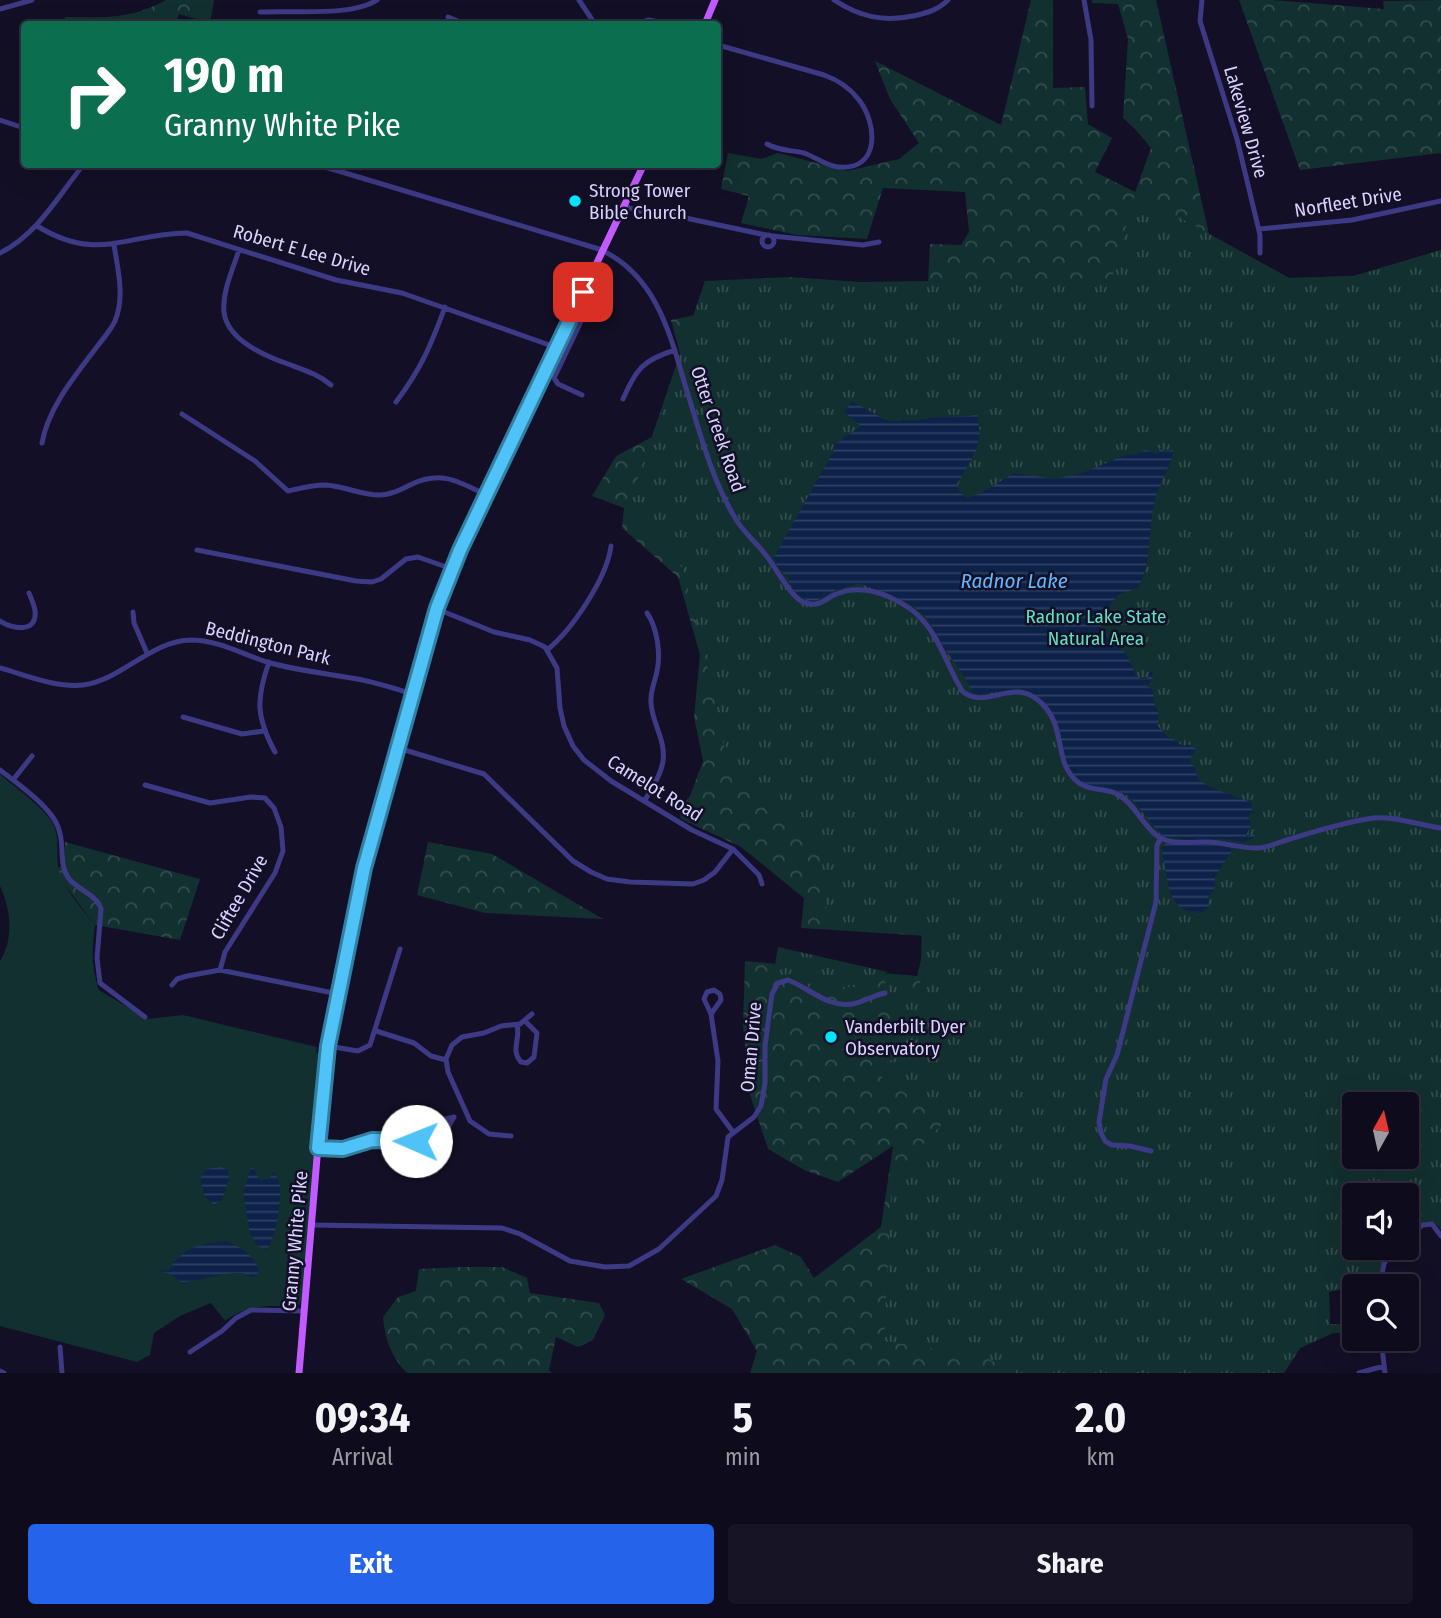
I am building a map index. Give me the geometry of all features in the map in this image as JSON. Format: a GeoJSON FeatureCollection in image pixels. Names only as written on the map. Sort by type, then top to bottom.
{"type":"FeatureCollection","features":[{"type":"Feature","properties":{"kind":"main road"},"geometry":{"type":"LineString","coordinates":[[706,21],[715,0]]}},
{"type":"Feature","properties":{"kind":"main road","name":"Granny White Pike"},"geometry":{"type":"LineString","coordinates":[[299,1373],[328,1046],[364,868],[437,608],[486,495],[642,168]]}},
{"type":"Feature","properties":{"kind":"street"},"geometry":{"type":"LineString","coordinates":[[0,9],[32,0]]}},
{"type":"Feature","properties":{"kind":"street"},"geometry":{"type":"LineString","coordinates":[[260,12],[350,11],[377,0]]}},
{"type":"Feature","properties":{"kind":"street"},"geometry":{"type":"LineString","coordinates":[[579,0],[593,21]]}},
{"type":"Feature","properties":{"kind":"street"},"geometry":{"type":"LineString","coordinates":[[834,0],[862,15],[890,20],[928,12],[948,0]]}},
{"type":"Feature","properties":{"kind":"street"},"geometry":{"type":"LineString","coordinates":[[1084,0],[1091,40],[1091,106]]}},
{"type":"Feature","properties":{"kind":"street","name":"Lakeview Drive"},"geometry":{"type":"LineString","coordinates":[[1202,0],[1200,20],[1234,127],[1259,229],[1260,253]]}},
{"type":"Feature","properties":{"kind":"street"},"geometry":{"type":"LineString","coordinates":[[448,17],[458,21]]}},
{"type":"Feature","properties":{"kind":"street"},"geometry":{"type":"LineString","coordinates":[[721,46],[824,75],[840,83],[853,93],[863,106],[873,141],[866,159],[842,167],[768,144]]}},
{"type":"Feature","properties":{"kind":"street"},"geometry":{"type":"LineString","coordinates":[[0,120],[21,127]]}},
{"type":"Feature","properties":{"kind":"street"},"geometry":{"type":"LineString","coordinates":[[0,253],[22,240],[37,226],[81,168]]}},
{"type":"Feature","properties":{"kind":"street","name":"Otter Creek Road"},"geometry":{"type":"LineString","coordinates":[[328,168],[603,250],[629,269],[650,293],[663,315],[710,465],[723,496],[743,531],[767,556],[797,599],[815,604],[845,590],[855,589],[878,593],[906,606],[924,622],[963,692],[980,699],[1009,691],[1023,692],[1039,701],[1056,724],[1061,740],[1063,765],[1073,778],[1088,789],[1118,794],[1161,838]]}},
{"type":"Feature","properties":{"kind":"street","name":"Norfleet Drive"},"geometry":{"type":"LineString","coordinates":[[1259,229],[1343,221],[1441,201]]}},
{"type":"Feature","properties":{"kind":"street"},"geometry":{"type":"LineString","coordinates":[[624,206],[769,236],[863,245],[879,242]]}},
{"type":"Feature","properties":{"kind":"street","name":"Robert E Lee Drive"},"geometry":{"type":"LineString","coordinates":[[37,226],[55,237],[79,245],[114,245],[165,233],[187,233],[336,280],[402,293],[555,347]]}},
{"type":"Feature","properties":{"kind":"street"},"geometry":{"type":"LineString","coordinates":[[42,443],[44,432],[72,381],[114,322],[120,300],[120,284],[114,245]]}},
{"type":"Feature","properties":{"kind":"street"},"geometry":{"type":"LineString","coordinates":[[239,250],[225,297],[223,310],[226,321],[242,341],[266,355],[319,375],[331,385]]}},
{"type":"Feature","properties":{"kind":"street"},"geometry":{"type":"LineString","coordinates":[[582,396],[558,384],[554,378],[599,284]]}},
{"type":"Feature","properties":{"kind":"street"},"geometry":{"type":"LineString","coordinates":[[396,402],[416,376],[445,307]]}},
{"type":"Feature","properties":{"kind":"street"},"geometry":{"type":"LineString","coordinates":[[570,318],[581,322]]}},
{"type":"Feature","properties":{"kind":"street"},"geometry":{"type":"LineString","coordinates":[[623,399],[635,373],[643,365],[675,350]]}},
{"type":"Feature","properties":{"kind":"street"},"geometry":{"type":"LineString","coordinates":[[182,414],[255,461],[288,491],[328,485],[357,493],[382,495],[391,494],[420,480],[438,477],[453,479],[486,495]]}},
{"type":"Feature","properties":{"kind":"street"},"geometry":{"type":"LineString","coordinates":[[437,608],[500,634],[534,642],[547,650],[568,631],[579,615],[602,571],[611,546]]}},
{"type":"Feature","properties":{"kind":"street"},"geometry":{"type":"LineString","coordinates":[[197,550],[356,582],[381,579],[406,559],[418,557],[452,569]]}},
{"type":"Feature","properties":{"kind":"street"},"geometry":{"type":"LineString","coordinates":[[0,621],[11,628],[21,629],[29,625],[35,610],[29,593]]}},
{"type":"Feature","properties":{"kind":"street"},"geometry":{"type":"LineString","coordinates":[[133,612],[134,623],[148,653]]}},
{"type":"Feature","properties":{"kind":"street"},"geometry":{"type":"LineString","coordinates":[[645,800],[659,774],[663,756],[662,741],[651,707],[651,691],[658,668],[658,651],[653,625],[647,613]]}},
{"type":"Feature","properties":{"kind":"street","name":"Beddington Park"},"geometry":{"type":"LineString","coordinates":[[0,668],[59,684],[86,684],[101,680],[148,653],[178,642],[205,641],[269,662],[354,678],[413,694]]}},
{"type":"Feature","properties":{"kind":"street","name":"Camelot Road"},"geometry":{"type":"LineString","coordinates":[[547,650],[557,668],[561,716],[573,746],[595,770],[695,831],[733,849],[759,875],[762,884]]}},
{"type":"Feature","properties":{"kind":"street"},"geometry":{"type":"LineString","coordinates":[[269,662],[258,702],[264,731],[275,752]]}},
{"type":"Feature","properties":{"kind":"street"},"geometry":{"type":"LineString","coordinates":[[183,717],[242,734],[264,731]]}},
{"type":"Feature","properties":{"kind":"street"},"geometry":{"type":"LineString","coordinates":[[398,748],[484,774],[573,861],[591,873],[605,878],[630,882],[693,884],[715,873],[733,849]]}},
{"type":"Feature","properties":{"kind":"street"},"geometry":{"type":"LineString","coordinates":[[13,780],[32,756]]}},
{"type":"Feature","properties":{"kind":"street"},"geometry":{"type":"LineString","coordinates":[[0,770],[46,810],[58,826],[62,844],[62,866],[70,880],[100,903],[102,909],[97,958],[100,983],[145,1017]]}},
{"type":"Feature","properties":{"kind":"street","name":"Cliftee Drive"},"geometry":{"type":"LineString","coordinates":[[145,785],[210,803],[251,797],[265,798],[274,808],[281,827],[283,851],[275,873],[225,952],[220,970]]}},
{"type":"Feature","properties":{"kind":"street"},"geometry":{"type":"LineString","coordinates":[[1151,1151],[1108,1144],[1099,1127],[1108,1074],[1117,1055],[1156,902],[1157,845],[1161,838],[1186,843],[1226,842],[1260,848],[1309,833],[1376,818],[1441,828]]}},
{"type":"Feature","properties":{"kind":"street"},"geometry":{"type":"LineString","coordinates":[[328,1046],[363,1050],[371,1044],[400,949]]}},
{"type":"Feature","properties":{"kind":"street"},"geometry":{"type":"LineString","coordinates":[[172,985],[177,979],[220,970],[338,994]]}},
{"type":"Feature","properties":{"kind":"street","name":"Oman Drive"},"geometry":{"type":"LineString","coordinates":[[733,1132],[754,1117],[761,1106],[770,1008],[772,994],[778,983],[783,980],[791,981],[819,997],[843,1004],[885,993]]}},
{"type":"Feature","properties":{"kind":"street"},"geometry":{"type":"LineString","coordinates":[[511,1136],[495,1135],[474,1126],[464,1113],[446,1060],[451,1047],[462,1037],[484,1033],[501,1026],[517,1025],[532,1014]]}},
{"type":"Feature","properties":{"kind":"street"},"geometry":{"type":"LineString","coordinates":[[312,1225],[498,1228],[518,1233],[570,1261],[597,1266],[627,1266],[659,1249],[716,1196],[722,1180],[727,1141],[733,1132],[716,1109],[718,1065],[711,1014]]}},
{"type":"Feature","properties":{"kind":"street"},"geometry":{"type":"LineString","coordinates":[[517,1025],[519,1033],[516,1057],[522,1063],[527,1063],[534,1057],[537,1033],[525,1021]]}},
{"type":"Feature","properties":{"kind":"street"},"geometry":{"type":"LineString","coordinates":[[376,1031],[412,1042],[431,1056],[446,1060]]}},
{"type":"Feature","properties":{"kind":"street"},"geometry":{"type":"LineString","coordinates":[[430,1135],[441,1120],[464,1113]]}},
{"type":"Feature","properties":{"kind":"street"},"geometry":{"type":"LineString","coordinates":[[318,1151],[343,1149],[365,1141],[410,1142],[444,1132],[454,1118]]}},
{"type":"Feature","properties":{"kind":"street"},"geometry":{"type":"LineString","coordinates":[[1419,1227],[1432,1224],[1441,1236]]}},
{"type":"Feature","properties":{"kind":"street"},"geometry":{"type":"LineString","coordinates":[[190,1352],[251,1310],[304,1311]]}},
{"type":"Feature","properties":{"kind":"street"},"geometry":{"type":"LineString","coordinates":[[60,1347],[62,1373]]}},
{"type":"Feature","properties":{"kind":"street"},"geometry":{"type":"LineString","coordinates":[[1359,1373],[1385,1370],[1383,1351]]}},
{"type":"Feature","properties":{"kind":"green space"},"geometry":{"type":"Polygon","coordinates":[[[166,0],[214,0],[210,21],[179,14],[177,21],[64,21],[65,17],[105,17],[128,14],[166,0]]]}},
{"type":"Feature","properties":{"kind":"green space","name":"Radnor Lake State Natural Area"},"geometry":{"type":"Polygon","coordinates":[[[1031,0],[1053,0],[1053,88],[1085,87],[1088,124],[1112,138],[1095,172],[1135,192],[1151,148],[1123,118],[1128,39],[1118,4],[1092,3],[1092,0],[1156,0],[1209,234],[1289,278],[1354,276],[1441,250],[1441,1230],[1432,1222],[1420,1224],[1419,1183],[1342,1183],[1342,1260],[1384,1260],[1380,1274],[1342,1274],[1342,1289],[1329,1292],[1330,1324],[1342,1324],[1342,1333],[1333,1333],[1300,1348],[1284,1373],[750,1373],[757,1351],[732,1309],[681,1279],[775,1245],[801,1257],[814,1278],[881,1227],[893,1146],[838,1182],[804,1170],[768,1149],[750,1095],[743,1026],[745,961],[917,976],[927,936],[801,928],[804,898],[741,847],[681,819],[679,809],[690,796],[703,761],[694,717],[700,655],[678,577],[622,528],[624,508],[592,496],[616,456],[652,437],[680,354],[671,320],[694,315],[705,281],[789,277],[861,282],[928,281],[930,244],[961,245],[969,232],[965,192],[883,188],[867,239],[797,235],[741,223],[749,196],[721,189],[728,153],[761,159],[778,153],[847,171],[899,159],[919,143],[890,99],[875,61],[1001,125],[1031,0]]]}},
{"type":"Feature","properties":{"kind":"green space"},"geometry":{"type":"Polygon","coordinates":[[[1239,0],[1384,9],[1383,1],[1441,0],[1441,153],[1300,170],[1239,0]]]}},
{"type":"Feature","properties":{"kind":"green space","name":"Radnor Lake State Natural Area"},"geometry":{"type":"Polygon","coordinates":[[[1135,193],[1289,278],[1354,276],[1441,250],[1441,1230],[1429,1222],[1419,1225],[1419,1183],[1342,1183],[1342,1260],[1384,1260],[1381,1274],[1342,1274],[1342,1288],[1329,1292],[1330,1324],[1342,1324],[1342,1333],[1333,1333],[1300,1348],[1284,1373],[1014,1373],[985,1357],[884,1341],[892,1177],[945,1121],[870,1069],[896,1058],[891,1002],[885,981],[920,992],[922,927],[827,925],[821,849],[728,769],[714,692],[683,569],[655,538],[624,519],[705,281],[870,287],[1111,281],[1135,193]]]}},
{"type":"Feature","properties":{"kind":"green space"},"geometry":{"type":"Polygon","coordinates":[[[0,774],[41,809],[55,827],[62,878],[74,899],[95,925],[93,958],[99,990],[147,1019],[183,1015],[317,1047],[316,1051],[322,1061],[320,1092],[304,1296],[298,1307],[269,1306],[251,1309],[225,1321],[211,1303],[180,1316],[154,1333],[150,1355],[137,1362],[0,1326],[0,961],[9,934],[9,914],[0,886],[0,774]]]}},
{"type":"Feature","properties":{"kind":"green space"},"geometry":{"type":"Polygon","coordinates":[[[65,842],[200,879],[180,940],[95,925],[62,881],[58,868],[64,865],[65,842]]]}},
{"type":"Feature","properties":{"kind":"green space"},"geometry":{"type":"Polygon","coordinates":[[[428,842],[492,854],[603,919],[485,913],[417,895],[428,842]]]}},
{"type":"Feature","properties":{"kind":"green space"},"geometry":{"type":"Polygon","coordinates":[[[778,947],[888,972],[830,994],[791,974],[780,975],[772,982],[778,947]]]}},
{"type":"Feature","properties":{"kind":"green space"},"geometry":{"type":"Polygon","coordinates":[[[502,1267],[527,1278],[530,1293],[599,1303],[605,1315],[593,1340],[578,1347],[556,1337],[549,1370],[552,1373],[407,1373],[390,1347],[383,1317],[398,1297],[416,1291],[419,1269],[502,1267]]]}},
{"type":"Feature","properties":{"kind":"water","name":"Radnor Lake"},"geometry":{"type":"Polygon","coordinates":[[[852,401],[885,420],[899,422],[903,419],[977,415],[980,434],[976,451],[957,484],[959,491],[967,498],[981,493],[1014,473],[1055,479],[1082,473],[1128,454],[1135,455],[1145,450],[1158,454],[1160,448],[1165,452],[1173,450],[1156,496],[1143,578],[1138,588],[1118,595],[1101,618],[1101,628],[1109,640],[1127,654],[1135,674],[1142,680],[1147,680],[1153,670],[1152,680],[1147,686],[1153,690],[1158,726],[1169,739],[1196,749],[1189,761],[1195,768],[1198,779],[1252,803],[1251,808],[1255,814],[1248,816],[1251,825],[1245,838],[1256,833],[1253,838],[1245,842],[1163,837],[1129,796],[1110,788],[1086,785],[1073,775],[1065,764],[1059,726],[1040,698],[1021,689],[974,695],[927,618],[912,605],[859,583],[836,590],[814,602],[797,594],[788,577],[777,566],[774,557],[833,452],[834,445],[861,426],[844,412],[852,401]]]}},
{"type":"Feature","properties":{"kind":"water"},"geometry":{"type":"Polygon","coordinates":[[[1168,842],[1233,849],[1215,877],[1215,887],[1208,897],[1209,907],[1198,915],[1199,911],[1188,911],[1180,906],[1170,890],[1162,847],[1168,842]]]}},
{"type":"Feature","properties":{"kind":"water"},"geometry":{"type":"Polygon","coordinates":[[[221,1167],[228,1170],[229,1178],[222,1200],[214,1205],[205,1197],[200,1179],[206,1169],[221,1167]]]}},
{"type":"Feature","properties":{"kind":"water"},"geometry":{"type":"Polygon","coordinates":[[[251,1168],[255,1169],[261,1180],[270,1178],[274,1171],[279,1181],[278,1217],[273,1238],[266,1250],[258,1246],[250,1234],[243,1192],[251,1168]]]}},
{"type":"Feature","properties":{"kind":"water"},"geometry":{"type":"Polygon","coordinates":[[[225,1241],[249,1255],[259,1269],[257,1276],[232,1273],[181,1282],[171,1274],[157,1271],[169,1270],[180,1256],[192,1248],[225,1241]]]}},
{"type":"Feature","properties":{"kind":"place","name":"Strong Tower Bible Church"},"geometry":{"type":"Point","coordinates":[575,201]}},
{"type":"Feature","properties":{"kind":"place","name":"Vanderbilt Dyer Observatory"},"geometry":{"type":"Point","coordinates":[831,1037]}},
{"type":"Feature","properties":{"kind":"route"},"geometry":{"type":"LineString","coordinates":[[416,1141],[372,1140],[343,1149],[318,1148],[331,1026],[364,868],[437,608],[460,550],[583,292]]}}]}
